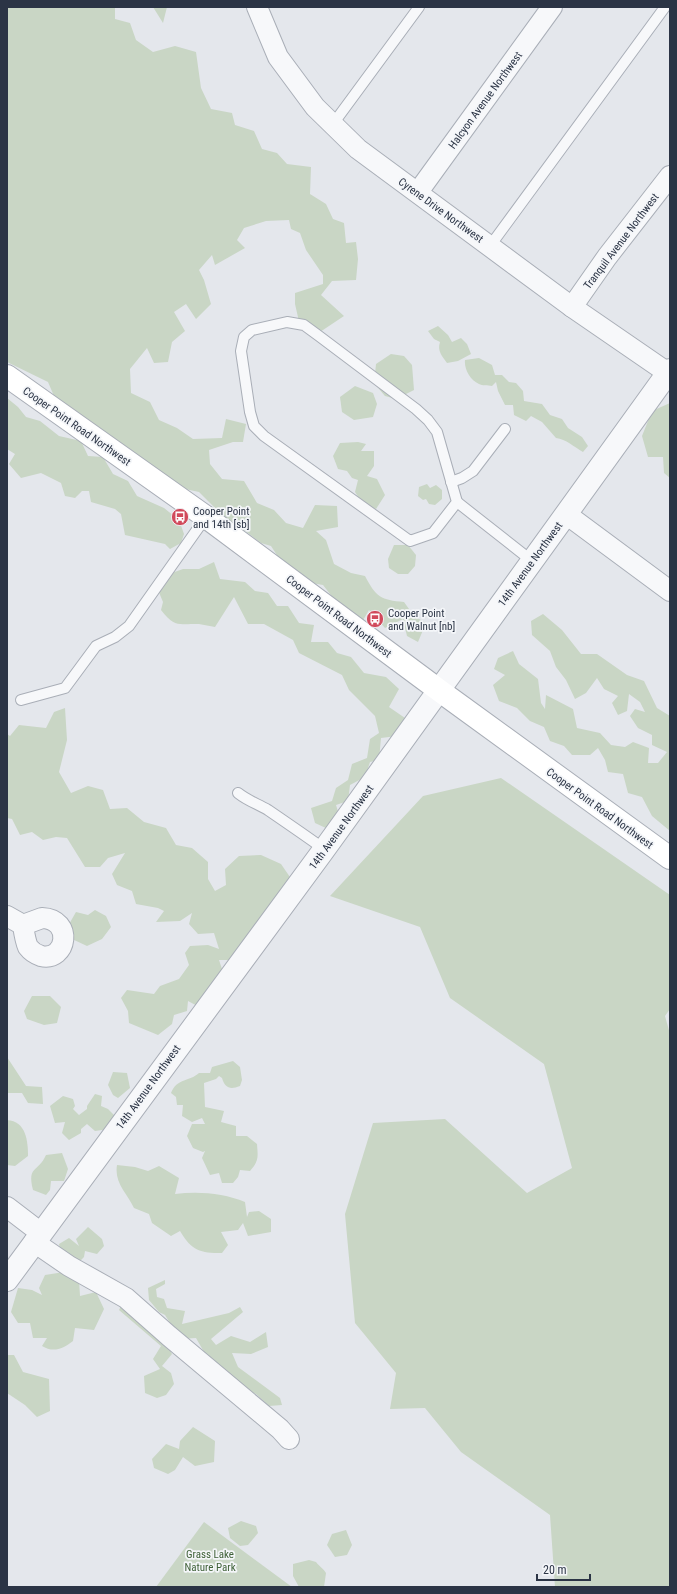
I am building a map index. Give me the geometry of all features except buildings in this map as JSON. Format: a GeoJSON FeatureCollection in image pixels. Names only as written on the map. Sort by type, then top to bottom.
{"type":"FeatureCollection","features":[{"type":"Feature","properties":{"kind":"main road","name":"Cooper Point Road Northwest"},"geometry":{"type":"LineString","coordinates":[[7,376],[206,517],[440,691],[670,858]]}},
{"type":"Feature","properties":{"kind":"street","name":"Cyrene Drive Northwest"},"geometry":{"type":"LineString","coordinates":[[257,7],[278,58],[315,107],[358,149],[572,307],[669,371]]}},
{"type":"Feature","properties":{"kind":"street","name":"Halcyon Avenue Northwest"},"geometry":{"type":"LineString","coordinates":[[418,192],[552,7]]}},
{"type":"Feature","properties":{"kind":"street","name":"Tranquil Avenue Northwest"},"geometry":{"type":"LineString","coordinates":[[572,307],[607,257],[670,176]]}},
{"type":"Feature","properties":{"kind":"street","name":"14th Avenue Northwest"},"geometry":{"type":"LineString","coordinates":[[7,1280],[440,691],[669,371]]}},
{"type":"Feature","properties":{"kind":"street"},"geometry":{"type":"LineString","coordinates":[[566,514],[670,591]]}},
{"type":"Feature","properties":{"kind":"street"},"geometry":{"type":"LineString","coordinates":[[7,1207],[69,1266],[126,1298],[280,1429],[289,1439]]}},
{"type":"Feature","properties":{"kind":"lane"},"geometry":{"type":"LineString","coordinates":[[332,124],[419,7]]}},
{"type":"Feature","properties":{"kind":"lane"},"geometry":{"type":"LineString","coordinates":[[490,246],[665,7]]}},
{"type":"Feature","properties":{"kind":"lane"},"geometry":{"type":"LineString","coordinates":[[457,502],[433,533],[410,541],[264,436],[254,426],[250,412],[241,351],[244,338],[252,330],[287,322],[304,325],[416,409],[428,420],[437,432],[457,502],[532,561]]}},
{"type":"Feature","properties":{"kind":"lane"},"geometry":{"type":"LineString","coordinates":[[451,482],[462,478],[473,470],[505,429]]}},
{"type":"Feature","properties":{"kind":"lane"},"geometry":{"type":"LineString","coordinates":[[21,700],[65,688],[96,646],[115,637],[129,626],[206,517]]}},
{"type":"Feature","properties":{"kind":"lane"},"geometry":{"type":"LineString","coordinates":[[238,793],[247,800],[266,809],[288,823],[324,849]]}},
{"type":"Feature","properties":{"kind":"green space"},"geometry":{"type":"Polygon","coordinates":[[[7,7],[115,7],[115,19],[130,23],[136,40],[153,52],[175,46],[196,52],[201,88],[211,109],[232,113],[235,125],[254,131],[262,149],[277,153],[287,164],[311,167],[310,194],[326,204],[333,219],[344,223],[346,243],[356,242],[358,259],[356,280],[332,281],[321,295],[344,316],[317,334],[300,326],[295,304],[295,293],[323,284],[323,275],[306,250],[300,233],[291,229],[289,220],[266,221],[244,228],[237,240],[245,248],[215,265],[212,255],[199,270],[204,280],[211,304],[196,319],[186,304],[174,312],[185,331],[172,342],[168,362],[154,363],[147,348],[130,369],[131,393],[150,402],[159,420],[177,428],[193,439],[222,438],[226,419],[246,424],[243,442],[233,442],[209,450],[210,464],[222,479],[244,481],[257,503],[274,510],[286,523],[303,528],[315,505],[337,506],[338,527],[316,531],[326,540],[334,564],[351,573],[365,576],[372,589],[380,596],[390,600],[404,602],[414,616],[426,623],[418,642],[407,636],[403,619],[385,628],[369,610],[362,622],[340,607],[323,585],[305,582],[284,566],[271,546],[261,543],[244,530],[225,525],[218,511],[199,492],[171,486],[57,403],[48,382],[7,362],[7,7]]]}},
{"type":"Feature","properties":{"kind":"green space"},"geometry":{"type":"Polygon","coordinates":[[[153,7],[167,7],[163,23],[153,7]]]}},
{"type":"Feature","properties":{"kind":"green space"},"geometry":{"type":"Polygon","coordinates":[[[438,326],[448,335],[452,342],[461,338],[467,344],[471,354],[458,361],[447,363],[440,351],[440,342],[434,339],[428,331],[438,326]]]}},
{"type":"Feature","properties":{"kind":"green space"},"geometry":{"type":"Polygon","coordinates":[[[391,354],[404,356],[412,365],[414,390],[396,399],[385,396],[374,383],[376,364],[391,354]]]}},
{"type":"Feature","properties":{"kind":"green space"},"geometry":{"type":"Polygon","coordinates":[[[479,358],[492,365],[495,375],[502,375],[509,382],[516,383],[523,391],[524,401],[542,404],[550,415],[562,419],[568,428],[582,437],[588,446],[583,452],[567,442],[556,438],[542,422],[531,416],[526,421],[514,415],[513,405],[505,405],[498,391],[496,382],[492,386],[479,384],[473,380],[467,370],[465,360],[479,358]]]}},
{"type":"Feature","properties":{"kind":"green space"},"geometry":{"type":"Polygon","coordinates":[[[355,386],[373,393],[377,404],[373,417],[354,420],[342,412],[340,397],[355,386]]]}},
{"type":"Feature","properties":{"kind":"green space"},"geometry":{"type":"Polygon","coordinates":[[[7,398],[18,407],[26,417],[40,421],[59,436],[81,441],[88,456],[103,457],[113,474],[128,481],[137,496],[164,508],[179,520],[184,534],[181,543],[170,549],[165,544],[125,535],[121,514],[115,509],[91,502],[89,491],[82,491],[75,498],[65,496],[61,483],[41,473],[21,478],[9,464],[15,454],[7,449],[7,398]]]}},
{"type":"Feature","properties":{"kind":"green space"},"geometry":{"type":"Polygon","coordinates":[[[670,403],[670,478],[664,473],[663,457],[648,457],[642,436],[652,411],[670,403]]]}},
{"type":"Feature","properties":{"kind":"green space"},"geometry":{"type":"Polygon","coordinates":[[[358,442],[366,444],[361,451],[374,451],[374,466],[367,476],[377,479],[385,495],[376,509],[363,504],[355,492],[358,480],[352,478],[347,471],[338,469],[333,456],[340,443],[358,442]]]}},
{"type":"Feature","properties":{"kind":"green space"},"geometry":{"type":"Polygon","coordinates":[[[427,484],[430,488],[436,485],[442,490],[442,499],[435,505],[429,504],[426,499],[423,500],[418,496],[419,487],[427,484]]]}},
{"type":"Feature","properties":{"kind":"green space"},"geometry":{"type":"Polygon","coordinates":[[[394,545],[408,545],[416,555],[415,566],[408,574],[398,574],[389,568],[388,559],[394,545]]]}},
{"type":"Feature","properties":{"kind":"green space"},"geometry":{"type":"Polygon","coordinates":[[[214,562],[220,579],[245,582],[255,591],[268,593],[277,606],[288,606],[299,623],[314,625],[311,642],[328,642],[337,653],[351,657],[364,673],[386,677],[399,689],[389,707],[405,718],[405,735],[381,738],[379,760],[370,762],[365,777],[350,785],[348,801],[336,805],[340,818],[328,829],[315,823],[311,808],[332,801],[336,788],[348,780],[352,764],[367,758],[370,739],[379,733],[375,716],[349,690],[342,675],[299,653],[293,640],[264,624],[248,624],[234,597],[215,627],[199,624],[178,624],[170,620],[161,610],[163,602],[158,590],[169,574],[183,569],[199,569],[214,562]]]}},
{"type":"Feature","properties":{"kind":"green space"},"geometry":{"type":"Polygon","coordinates":[[[543,614],[562,630],[581,654],[597,654],[627,675],[644,681],[657,708],[670,716],[670,831],[652,816],[642,797],[628,793],[623,774],[608,772],[605,760],[598,748],[590,755],[572,755],[564,746],[550,741],[544,727],[530,721],[517,708],[499,701],[493,685],[505,675],[494,669],[498,658],[513,651],[519,664],[538,679],[541,703],[545,709],[546,695],[573,709],[577,728],[600,733],[611,745],[625,747],[633,742],[649,748],[648,763],[658,763],[667,752],[652,745],[652,735],[638,728],[630,716],[635,709],[645,712],[640,702],[629,694],[627,711],[618,715],[612,703],[618,696],[604,689],[597,678],[586,693],[575,699],[566,680],[556,667],[550,651],[532,635],[531,621],[543,614]]]}},
{"type":"Feature","properties":{"kind":"green space"},"geometry":{"type":"Polygon","coordinates":[[[65,708],[67,740],[59,772],[71,793],[88,786],[103,790],[110,809],[127,808],[144,822],[166,828],[176,845],[192,848],[208,862],[208,879],[215,891],[226,885],[225,869],[239,856],[261,855],[281,864],[292,880],[231,960],[219,960],[223,972],[201,1008],[188,1001],[187,1011],[174,1015],[172,1024],[158,1035],[129,1023],[128,1011],[121,998],[127,990],[154,994],[160,986],[179,979],[189,965],[185,953],[190,946],[208,945],[219,949],[214,933],[198,934],[189,924],[192,913],[180,921],[156,922],[164,911],[158,908],[136,904],[132,891],[117,885],[112,874],[125,853],[108,858],[100,867],[85,867],[67,838],[56,837],[43,840],[32,832],[20,835],[12,819],[7,818],[7,734],[10,736],[19,725],[46,728],[54,712],[65,708]]]}},
{"type":"Feature","properties":{"kind":"green space"},"geometry":{"type":"Polygon","coordinates":[[[501,778],[670,895],[670,1009],[665,1016],[670,1034],[670,1587],[555,1587],[550,1515],[461,1452],[425,1408],[390,1409],[396,1373],[355,1323],[345,1214],[373,1123],[445,1119],[527,1193],[572,1168],[544,1064],[450,998],[420,927],[330,896],[423,796],[501,778]]]}},
{"type":"Feature","properties":{"kind":"green space"},"geometry":{"type":"Polygon","coordinates":[[[95,910],[106,916],[111,927],[102,939],[87,946],[72,939],[68,926],[76,912],[88,915],[95,910]]]}},
{"type":"Feature","properties":{"kind":"green space"},"geometry":{"type":"Polygon","coordinates":[[[32,996],[50,996],[61,1007],[57,1023],[44,1025],[27,1019],[24,1011],[32,996]]]}},
{"type":"Feature","properties":{"kind":"green space"},"geometry":{"type":"Polygon","coordinates":[[[7,1057],[26,1086],[42,1087],[43,1104],[28,1103],[22,1093],[7,1093],[7,1057]]]}},
{"type":"Feature","properties":{"kind":"green space"},"geometry":{"type":"Polygon","coordinates":[[[233,1061],[240,1067],[242,1080],[240,1086],[233,1088],[228,1087],[219,1076],[216,1079],[204,1083],[205,1107],[224,1111],[221,1122],[236,1126],[236,1136],[247,1136],[257,1144],[258,1156],[250,1171],[240,1170],[238,1177],[233,1183],[222,1183],[219,1173],[210,1175],[202,1158],[205,1151],[203,1152],[193,1148],[187,1136],[192,1124],[205,1124],[202,1118],[192,1122],[182,1116],[183,1105],[177,1105],[176,1097],[171,1093],[180,1082],[199,1073],[210,1073],[212,1067],[233,1061]]]}},
{"type":"Feature","properties":{"kind":"green space"},"geometry":{"type":"Polygon","coordinates":[[[113,1072],[127,1073],[130,1088],[118,1098],[113,1095],[108,1085],[113,1072]]]}},
{"type":"Feature","properties":{"kind":"green space"},"geometry":{"type":"Polygon","coordinates":[[[95,1094],[102,1096],[101,1106],[108,1109],[117,1118],[109,1129],[95,1131],[87,1124],[81,1129],[81,1133],[69,1140],[62,1133],[65,1122],[55,1123],[50,1106],[63,1096],[73,1099],[75,1106],[73,1109],[79,1115],[87,1109],[87,1106],[95,1094]]]}},
{"type":"Feature","properties":{"kind":"green space"},"geometry":{"type":"Polygon","coordinates":[[[7,1120],[18,1124],[25,1133],[26,1138],[28,1156],[15,1166],[7,1165],[7,1120]]]}},
{"type":"Feature","properties":{"kind":"green space"},"geometry":{"type":"Polygon","coordinates":[[[62,1153],[68,1169],[64,1181],[51,1181],[50,1190],[46,1195],[33,1190],[31,1177],[34,1170],[40,1165],[46,1155],[62,1153]]]}},
{"type":"Feature","properties":{"kind":"green space"},"geometry":{"type":"Polygon","coordinates":[[[117,1165],[135,1167],[148,1171],[159,1166],[179,1178],[175,1194],[193,1193],[220,1195],[245,1202],[247,1217],[249,1212],[259,1211],[271,1219],[271,1232],[248,1236],[243,1223],[238,1230],[221,1232],[228,1245],[222,1253],[197,1250],[184,1238],[180,1231],[171,1236],[152,1223],[149,1214],[134,1208],[119,1183],[117,1177],[117,1165]]]}},
{"type":"Feature","properties":{"kind":"green space"},"geometry":{"type":"Polygon","coordinates":[[[88,1227],[102,1239],[104,1246],[97,1254],[85,1251],[84,1257],[77,1264],[61,1254],[59,1244],[69,1238],[79,1246],[76,1239],[88,1227]]]}},
{"type":"Feature","properties":{"kind":"green space"},"geometry":{"type":"Polygon","coordinates":[[[64,1272],[79,1280],[80,1296],[96,1292],[104,1309],[94,1330],[75,1328],[73,1341],[62,1348],[54,1350],[42,1346],[47,1338],[33,1338],[30,1323],[18,1323],[11,1312],[18,1288],[32,1290],[42,1295],[39,1288],[45,1275],[64,1272]]]}},
{"type":"Feature","properties":{"kind":"green space"},"geometry":{"type":"Polygon","coordinates":[[[165,1280],[165,1284],[156,1289],[157,1297],[164,1299],[167,1308],[185,1311],[182,1324],[229,1313],[240,1307],[243,1312],[211,1339],[216,1345],[231,1336],[250,1342],[266,1332],[268,1347],[251,1354],[232,1353],[238,1367],[280,1398],[282,1405],[269,1406],[256,1394],[245,1389],[227,1371],[216,1364],[204,1352],[196,1338],[180,1339],[165,1315],[159,1312],[149,1300],[148,1288],[165,1280]]]}},
{"type":"Feature","properties":{"kind":"green space"},"geometry":{"type":"Polygon","coordinates":[[[121,1306],[166,1343],[172,1354],[162,1366],[171,1373],[174,1384],[166,1395],[157,1398],[145,1393],[144,1376],[160,1369],[153,1359],[161,1346],[119,1310],[121,1306]]]}},
{"type":"Feature","properties":{"kind":"green space"},"geometry":{"type":"Polygon","coordinates":[[[7,1355],[14,1355],[23,1372],[49,1379],[50,1411],[37,1417],[25,1405],[7,1393],[7,1355]]]}},
{"type":"Feature","properties":{"kind":"green space"},"geometry":{"type":"Polygon","coordinates":[[[193,1427],[215,1441],[214,1462],[195,1466],[183,1457],[175,1470],[168,1474],[154,1468],[152,1459],[166,1444],[179,1449],[180,1441],[193,1427]]]}},
{"type":"Feature","properties":{"kind":"green space"},"geometry":{"type":"Polygon","coordinates":[[[241,1521],[256,1526],[258,1533],[248,1545],[240,1546],[230,1538],[228,1528],[241,1521]]]}},
{"type":"Feature","properties":{"kind":"green space","name":"Grass Lake Nature Park"},"geometry":{"type":"Polygon","coordinates":[[[204,1522],[292,1587],[156,1587],[204,1522]]]}},
{"type":"Feature","properties":{"kind":"green space"},"geometry":{"type":"Polygon","coordinates":[[[346,1530],[352,1545],[347,1555],[335,1557],[327,1545],[332,1534],[346,1530]]]}},
{"type":"Feature","properties":{"kind":"green space"},"geometry":{"type":"Polygon","coordinates":[[[309,1560],[316,1562],[326,1573],[324,1587],[299,1587],[293,1576],[293,1564],[309,1560]]]}},
{"type":"Feature","properties":{"kind":"place","name":"Cooper Point and 14th [sb]"},"geometry":{"type":"Point","coordinates":[180,517]}},
{"type":"Feature","properties":{"kind":"place","name":"Cooper Point and Walnut [nb]"},"geometry":{"type":"Point","coordinates":[375,619]}}]}
